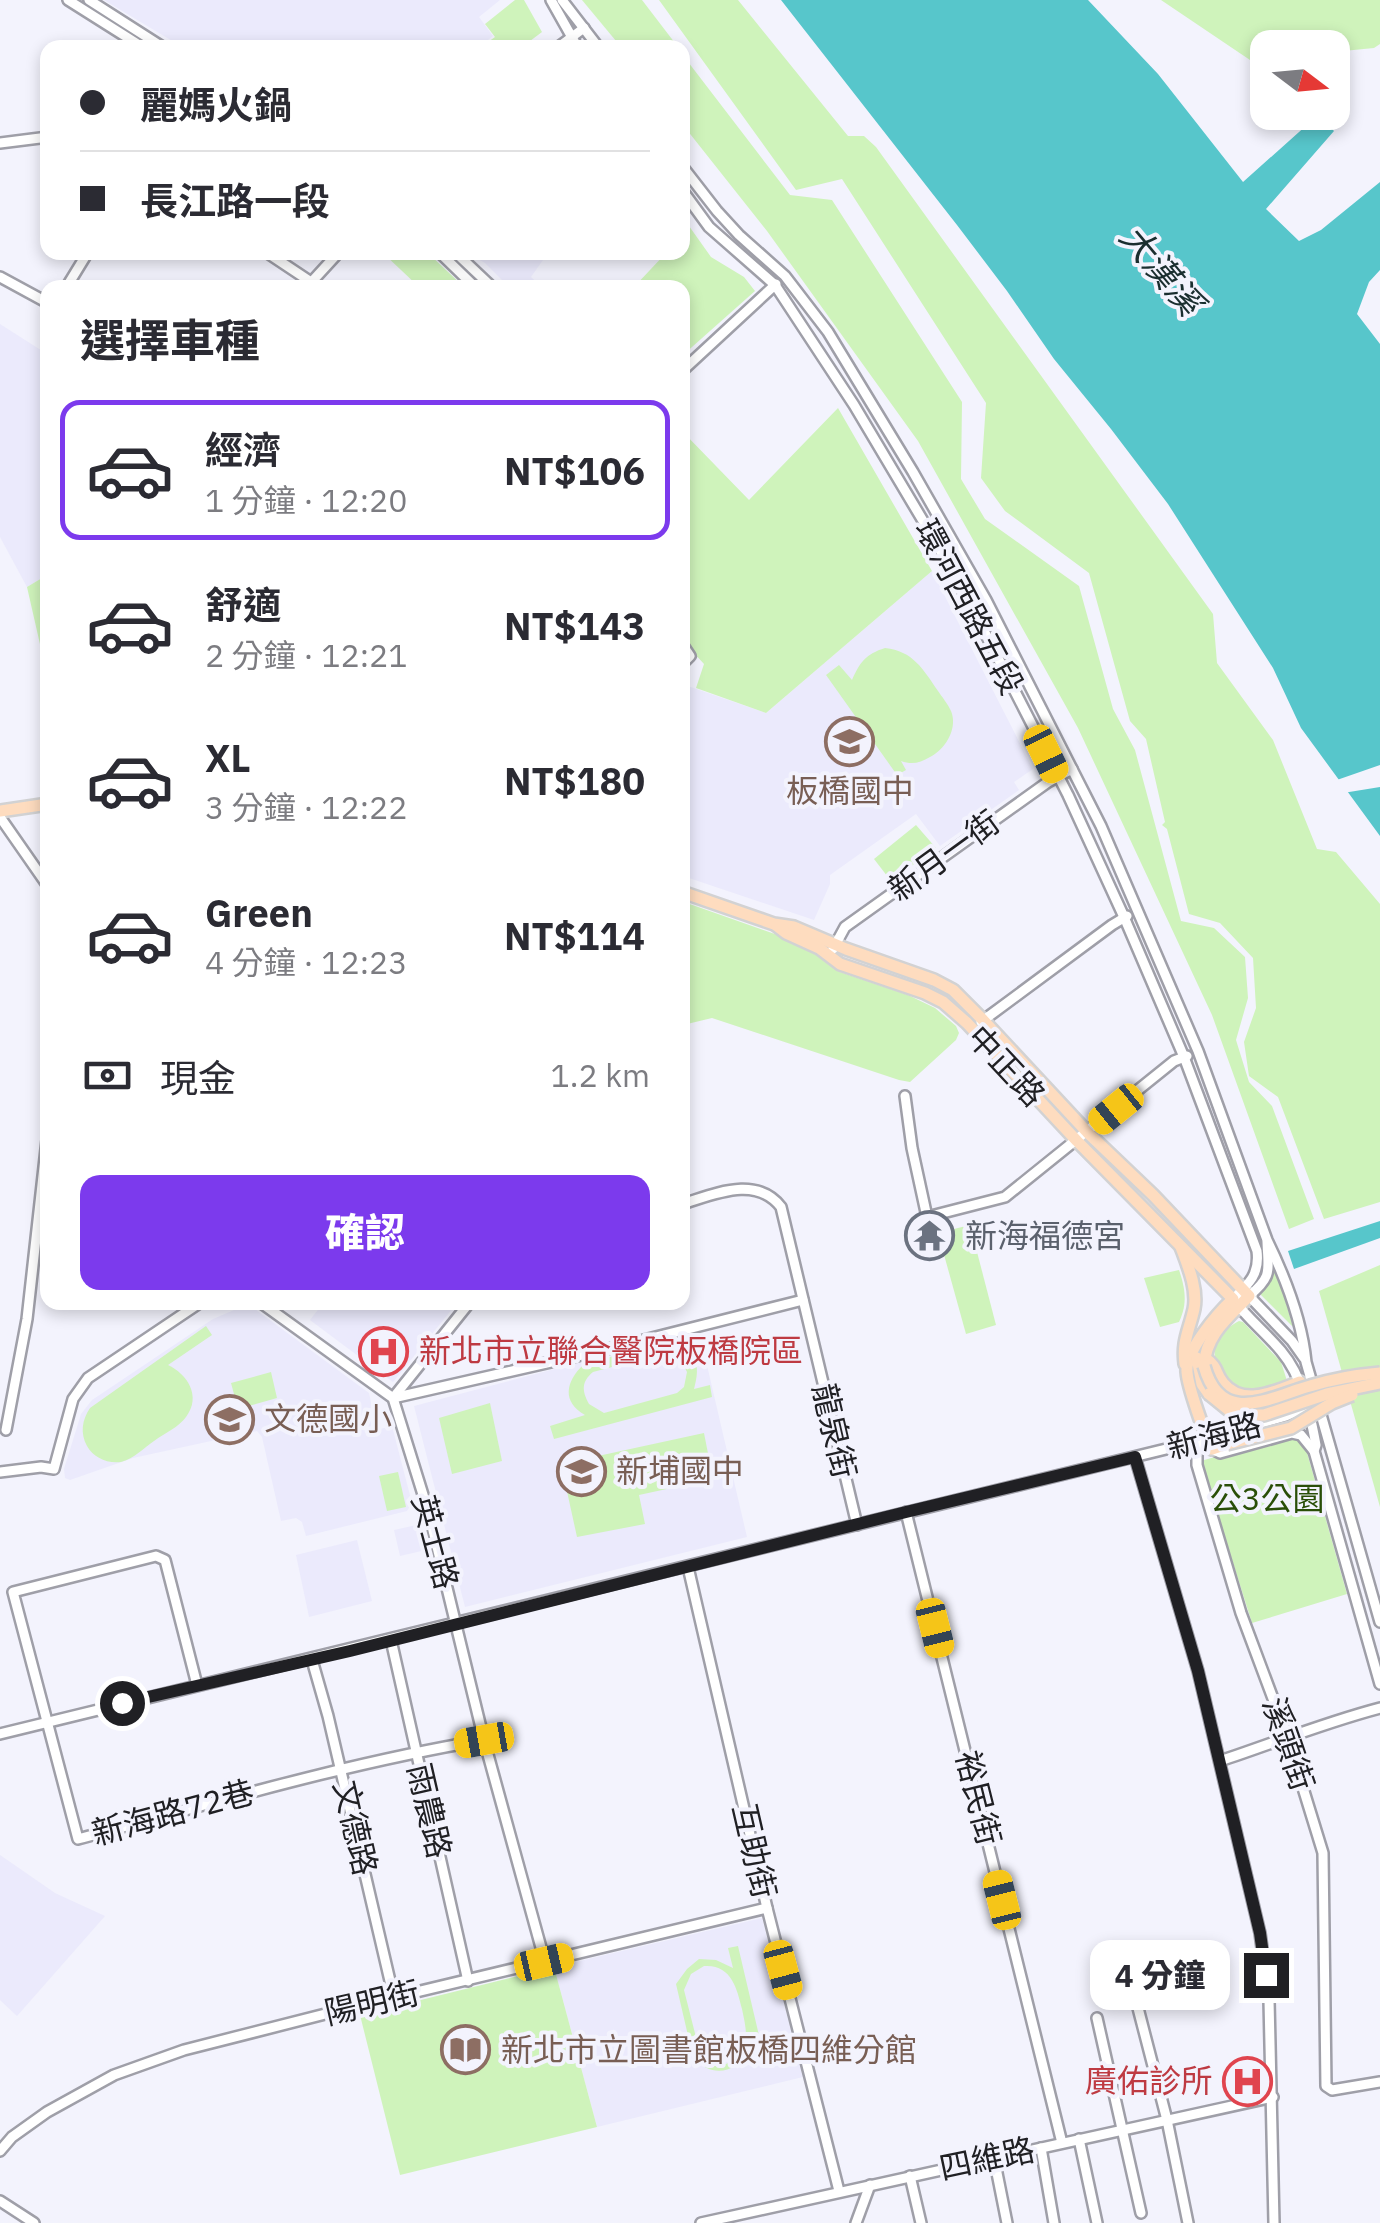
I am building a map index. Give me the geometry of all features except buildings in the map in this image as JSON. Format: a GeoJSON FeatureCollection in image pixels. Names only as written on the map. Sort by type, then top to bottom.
{"type":"FeatureCollection","features":[{"type":"Feature","properties":{"kind":"main road"},"geometry":{"type":"LineString","coordinates":[[0,814],[40,806]]}},
{"type":"Feature","properties":{"kind":"main road","name":"中正路"},"geometry":{"type":"LineString","coordinates":[[690,895],[774,924],[794,927],[953,990],[1181,1247],[1236,1303]]}},
{"type":"Feature","properties":{"kind":"main road","name":"中正路"},"geometry":{"type":"LineString","coordinates":[[774,924],[840,964],[944,1002],[1082,1137],[1152,1195],[1246,1293]]}},
{"type":"Feature","properties":{"kind":"main road"},"geometry":{"type":"LineString","coordinates":[[1181,1247],[1195,1292],[1186,1332],[1186,1372],[1209,1444],[1227,1444],[1291,1428],[1332,1403],[1380,1384]]}},
{"type":"Feature","properties":{"kind":"main road"},"geometry":{"type":"LineString","coordinates":[[1186,1372],[1188,1358],[1203,1332],[1246,1293]]}},
{"type":"Feature","properties":{"kind":"main road"},"geometry":{"type":"LineString","coordinates":[[1236,1303],[1214,1331],[1204,1362],[1208,1378],[1219,1393],[1232,1401],[1262,1403],[1309,1386],[1380,1373]]}},
{"type":"Feature","properties":{"kind":"main road"},"geometry":{"type":"LineString","coordinates":[[1198,1344],[1198,1374],[1209,1394],[1230,1410],[1255,1416],[1380,1384]]}},
{"type":"Feature","properties":{"kind":"main road"},"geometry":{"type":"LineString","coordinates":[[1204,1362],[1216,1366],[1220,1380],[1238,1394],[1266,1394],[1300,1382]]}},
{"type":"Feature","properties":{"kind":"street"},"geometry":{"type":"LineString","coordinates":[[68,0],[131,40]]}},
{"type":"Feature","properties":{"kind":"street"},"geometry":{"type":"LineString","coordinates":[[89,0],[152,40]]}},
{"type":"Feature","properties":{"kind":"street"},"geometry":{"type":"LineString","coordinates":[[552,0],[574,40]]}},
{"type":"Feature","properties":{"kind":"street"},"geometry":{"type":"LineString","coordinates":[[562,0],[592,40]]}},
{"type":"Feature","properties":{"kind":"street"},"geometry":{"type":"LineString","coordinates":[[568,40],[584,28]]}},
{"type":"Feature","properties":{"kind":"street"},"geometry":{"type":"LineString","coordinates":[[0,143],[40,138]]}},
{"type":"Feature","properties":{"kind":"street","name":"環河西路五段"},"geometry":{"type":"LineString","coordinates":[[690,176],[739,235],[786,276],[828,332],[986,600],[1101,826],[1198,1051],[1286,1287],[1304,1345],[1313,1404]]}},
{"type":"Feature","properties":{"kind":"street","name":"環河西路五段"},"geometry":{"type":"LineString","coordinates":[[690,201],[709,227],[775,285],[854,404],[936,541],[1058,776],[1184,1057],[1257,1251],[1257,1272],[1246,1293]]}},
{"type":"Feature","properties":{"kind":"street"},"geometry":{"type":"LineString","coordinates":[[277,260],[304,280]]}},
{"type":"Feature","properties":{"kind":"street"},"geometry":{"type":"LineString","coordinates":[[317,280],[333,260]]}},
{"type":"Feature","properties":{"kind":"street"},"geometry":{"type":"LineString","coordinates":[[447,260],[468,280]]}},
{"type":"Feature","properties":{"kind":"street"},"geometry":{"type":"LineString","coordinates":[[464,260],[485,280]]}},
{"type":"Feature","properties":{"kind":"street"},"geometry":{"type":"LineString","coordinates":[[0,276],[40,299]]}},
{"type":"Feature","properties":{"kind":"street"},"geometry":{"type":"LineString","coordinates":[[690,364],[786,276]]}},
{"type":"Feature","properties":{"kind":"street","name":"新月一街"},"geometry":{"type":"LineString","coordinates":[[831,957],[844,927],[1072,769]]}},
{"type":"Feature","properties":{"kind":"street"},"geometry":{"type":"LineString","coordinates":[[0,814],[40,874]]}},
{"type":"Feature","properties":{"kind":"street"},"geometry":{"type":"LineString","coordinates":[[972,1030],[1138,911]]}},
{"type":"Feature","properties":{"kind":"street"},"geometry":{"type":"LineString","coordinates":[[905,1096],[927,1217],[1005,1196],[1174,1061],[1198,1051]]}},
{"type":"Feature","properties":{"kind":"street","name":"龍泉街"},"geometry":{"type":"LineString","coordinates":[[690,1202],[737,1188],[757,1190],[776,1200],[781,1208],[857,1524]]}},
{"type":"Feature","properties":{"kind":"street"},"geometry":{"type":"LineString","coordinates":[[6,1430],[40,1224]]}},
{"type":"Feature","properties":{"kind":"street"},"geometry":{"type":"LineString","coordinates":[[1246,1293],[1267,1277],[1267,1240]]}},
{"type":"Feature","properties":{"kind":"street","name":"中正路"},"geometry":{"type":"LineString","coordinates":[[1246,1293],[1292,1341],[1306,1362]]}},
{"type":"Feature","properties":{"kind":"street"},"geometry":{"type":"LineString","coordinates":[[271,1310],[393,1398],[803,1300]]}},
{"type":"Feature","properties":{"kind":"street","name":"中正路"},"geometry":{"type":"LineString","coordinates":[[1236,1303],[1284,1355],[1313,1404]]}},
{"type":"Feature","properties":{"kind":"street"},"geometry":{"type":"LineString","coordinates":[[0,1472],[54,1468],[74,1399],[88,1378],[189,1310]]}},
{"type":"Feature","properties":{"kind":"street"},"geometry":{"type":"LineString","coordinates":[[393,1398],[464,1310]]}},
{"type":"Feature","properties":{"kind":"street","name":"英士路"},"geometry":{"type":"LineString","coordinates":[[393,1398],[429,1514],[544,1962]]}},
{"type":"Feature","properties":{"kind":"street"},"geometry":{"type":"LineString","coordinates":[[1313,1404],[1314,1451]]}},
{"type":"Feature","properties":{"kind":"street"},"geometry":{"type":"LineString","coordinates":[[1313,1404],[1380,1622]]}},
{"type":"Feature","properties":{"kind":"street","name":"新海路"},"geometry":{"type":"LineString","coordinates":[[0,1734],[1135,1457],[1209,1444],[1313,1404]]}},
{"type":"Feature","properties":{"kind":"street"},"geometry":{"type":"LineString","coordinates":[[1209,1444],[1220,1452],[1292,1433],[1300,1434],[1314,1451],[1380,1684]]}},
{"type":"Feature","properties":{"kind":"street","name":"溪頭街"},"geometry":{"type":"LineString","coordinates":[[1209,1444],[1198,1452],[1198,1464],[1241,1613],[1287,1736],[1323,1853],[1327,2087],[1332,2090],[1380,2082]]}},
{"type":"Feature","properties":{"kind":"street"},"geometry":{"type":"LineString","coordinates":[[1135,1457],[1198,1671],[1260,1933],[1269,2000],[1274,2223]]}},
{"type":"Feature","properties":{"kind":"street","name":"裕民街"},"geometry":{"type":"LineString","coordinates":[[906,1512],[1062,2143]]}},
{"type":"Feature","properties":{"kind":"street","name":"新海路72巷"},"geometry":{"type":"LineString","coordinates":[[198,1685],[166,1560],[156,1556],[13,1592],[78,1838],[340,1769]]}},
{"type":"Feature","properties":{"kind":"street","name":"互助街"},"geometry":{"type":"LineString","coordinates":[[688,1567],[767,1908],[839,2191]]}},
{"type":"Feature","properties":{"kind":"street","name":"雨農路"},"geometry":{"type":"LineString","coordinates":[[391,1640],[468,1981]]}},
{"type":"Feature","properties":{"kind":"street","name":"文德路"},"geometry":{"type":"LineString","coordinates":[[312,1660],[394,1998]]}},
{"type":"Feature","properties":{"kind":"street"},"geometry":{"type":"LineString","coordinates":[[1220,1760],[1380,1708]]}},
{"type":"Feature","properties":{"kind":"street"},"geometry":{"type":"LineString","coordinates":[[340,1769],[484,1740]]}},
{"type":"Feature","properties":{"kind":"street","name":"陽明街"},"geometry":{"type":"LineString","coordinates":[[0,2150],[48,2112],[125,2071],[184,2050],[767,1908]]}},
{"type":"Feature","properties":{"kind":"street"},"geometry":{"type":"LineString","coordinates":[[1138,2008],[1188,2223]]}},
{"type":"Feature","properties":{"kind":"street"},"geometry":{"type":"LineString","coordinates":[[1098,2018],[1141,2213]]}},
{"type":"Feature","properties":{"kind":"street","name":"四維路"},"geometry":{"type":"LineString","coordinates":[[701,2223],[1273,2096]]}},
{"type":"Feature","properties":{"kind":"street"},"geometry":{"type":"LineString","coordinates":[[1080,2139],[1097,2223]]}},
{"type":"Feature","properties":{"kind":"street"},"geometry":{"type":"LineString","coordinates":[[1041,2148],[1054,2223]]}},
{"type":"Feature","properties":{"kind":"street"},"geometry":{"type":"LineString","coordinates":[[994,2158],[1008,2223]]}},
{"type":"Feature","properties":{"kind":"street"},"geometry":{"type":"LineString","coordinates":[[910,2176],[921,2223]]}},
{"type":"Feature","properties":{"kind":"street"},"geometry":{"type":"LineString","coordinates":[[856,2223],[870,2185]]}},
{"type":"Feature","properties":{"kind":"street"},"geometry":{"type":"LineString","coordinates":[[0,2201],[34,2223]]}},
{"type":"Feature","properties":{"kind":"shaded area"},"geometry":{"type":"Polygon","coordinates":[[[104,0],[500,0],[479,17],[493,36],[488,40],[171,40],[104,0]]]}},
{"type":"Feature","properties":{"kind":"shaded area"},"geometry":{"type":"Polygon","coordinates":[[[480,260],[543,260],[531,277],[534,280],[502,280],[480,260]]]}},
{"type":"Feature","properties":{"kind":"shaded area"},"geometry":{"type":"Polygon","coordinates":[[[0,324],[40,350],[40,579],[27,587],[0,537],[0,324]]]}},
{"type":"Feature","properties":{"kind":"shaded area","name":"板橋國中"},"geometry":{"type":"Polygon","coordinates":[[[932,571],[1033,769],[1014,782],[1019,790],[940,846],[916,814],[830,875],[830,884],[814,920],[690,878],[690,687],[766,713],[932,571]]]}},
{"type":"Feature","properties":{"kind":"shaded area","name":"文德國小"},"geometry":{"type":"Polygon","coordinates":[[[234,1310],[256,1310],[369,1393],[380,1429],[392,1426],[412,1503],[407,1511],[306,1536],[302,1522],[296,1518],[281,1521],[262,1437],[257,1431],[133,1458],[70,1480],[65,1478],[64,1469],[81,1414],[92,1400],[213,1319],[234,1310]]]}},
{"type":"Feature","properties":{"kind":"shaded area","name":"新北市立聯合醫院板橋院區"},"geometry":{"type":"Polygon","coordinates":[[[318,1310],[451,1310],[393,1382],[310,1320],[318,1310]]]}},
{"type":"Feature","properties":{"kind":"shaded area","name":"新埔國中"},"geometry":{"type":"Polygon","coordinates":[[[699,1331],[747,1537],[465,1607],[414,1406],[699,1331]]]}},
{"type":"Feature","properties":{"kind":"shaded area"},"geometry":{"type":"Polygon","coordinates":[[[421,1524],[426,1550],[400,1556],[394,1530],[421,1524]]]}},
{"type":"Feature","properties":{"kind":"shaded area"},"geometry":{"type":"Polygon","coordinates":[[[357,1540],[372,1601],[309,1617],[296,1555],[357,1540]]]}},
{"type":"Feature","properties":{"kind":"shaded area"},"geometry":{"type":"Polygon","coordinates":[[[0,1855],[55,1893],[105,1916],[17,2016],[0,2000],[0,1855]]]}},
{"type":"Feature","properties":{"kind":"shaded area"},"geometry":{"type":"Polygon","coordinates":[[[762,1918],[803,2077],[597,2127],[554,1967],[762,1918]]]}},
{"type":"Feature","properties":{"kind":"green space"},"geometry":{"type":"Polygon","coordinates":[[[515,0],[524,0],[542,32],[531,40],[491,40],[495,37],[485,24],[515,0]]]}},
{"type":"Feature","properties":{"kind":"green space"},"geometry":{"type":"Polygon","coordinates":[[[582,0],[642,0],[673,40],[615,40],[582,0]]]}},
{"type":"Feature","properties":{"kind":"green space"},"geometry":{"type":"Polygon","coordinates":[[[659,0],[738,0],[848,136],[864,136],[876,147],[1213,614],[1217,663],[1273,740],[1317,849],[1336,852],[1380,904],[1380,1202],[1324,1219],[1278,1097],[1249,1076],[1244,1042],[1256,1008],[1253,958],[1220,923],[1189,914],[1167,829],[1162,825],[1165,822],[1146,739],[1130,721],[1089,573],[1005,511],[981,478],[986,403],[842,179],[796,190],[659,0]]]}},
{"type":"Feature","properties":{"kind":"green space"},"geometry":{"type":"Polygon","coordinates":[[[1161,0],[1380,0],[1380,44],[1374,48],[1350,50],[1350,30],[1250,30],[1250,60],[1161,0]]]}},
{"type":"Feature","properties":{"kind":"green space"},"geometry":{"type":"Polygon","coordinates":[[[690,64],[790,195],[832,200],[962,402],[961,479],[985,519],[1079,586],[1113,709],[1135,750],[1181,921],[1214,928],[1245,957],[1248,998],[1236,1040],[1249,1082],[1272,1106],[1314,1219],[1289,1229],[1212,1015],[1078,728],[918,441],[767,231],[690,134],[690,64]]]}},
{"type":"Feature","properties":{"kind":"green space"},"geometry":{"type":"Polygon","coordinates":[[[690,227],[711,257],[744,277],[755,291],[690,349],[690,280],[641,280],[659,260],[690,260],[690,227]]]}},
{"type":"Feature","properties":{"kind":"green space"},"geometry":{"type":"Polygon","coordinates":[[[390,260],[435,260],[457,280],[412,280],[390,260]]]}},
{"type":"Feature","properties":{"kind":"green space"},"geometry":{"type":"Polygon","coordinates":[[[838,408],[932,571],[766,713],[696,688],[704,664],[690,649],[690,439],[749,500],[838,408]]]}},
{"type":"Feature","properties":{"kind":"green space"},"geometry":{"type":"Polygon","coordinates":[[[40,579],[40,644],[27,587],[40,579]]]}},
{"type":"Feature","properties":{"kind":"green space"},"geometry":{"type":"Polygon","coordinates":[[[885,648],[916,662],[947,703],[953,718],[952,731],[941,749],[919,762],[901,761],[906,770],[897,775],[826,675],[839,665],[852,680],[864,660],[885,648]]]}},
{"type":"Feature","properties":{"kind":"green space"},"geometry":{"type":"Polygon","coordinates":[[[916,825],[936,848],[891,881],[874,859],[916,825]]]}},
{"type":"Feature","properties":{"kind":"green space"},"geometry":{"type":"Polygon","coordinates":[[[690,904],[806,945],[840,972],[935,1008],[959,1033],[910,1082],[712,1018],[690,1023],[690,904]]]}},
{"type":"Feature","properties":{"kind":"green space"},"geometry":{"type":"Polygon","coordinates":[[[970,1225],[996,1325],[966,1334],[938,1233],[970,1225]]]}},
{"type":"Feature","properties":{"kind":"green space"},"geometry":{"type":"Polygon","coordinates":[[[1380,1265],[1380,1507],[1319,1291],[1380,1265]]]}},
{"type":"Feature","properties":{"kind":"green space"},"geometry":{"type":"Polygon","coordinates":[[[1274,1268],[1293,1327],[1261,1295],[1261,1288],[1274,1268]]]}},
{"type":"Feature","properties":{"kind":"green space"},"geometry":{"type":"Polygon","coordinates":[[[1179,1270],[1185,1296],[1182,1315],[1179,1322],[1160,1327],[1144,1278],[1179,1270]]]}},
{"type":"Feature","properties":{"kind":"green space"},"geometry":{"type":"Polygon","coordinates":[[[1239,1321],[1281,1362],[1287,1381],[1278,1387],[1247,1393],[1223,1382],[1215,1347],[1222,1334],[1239,1321]]]}},
{"type":"Feature","properties":{"kind":"green space"},"geometry":{"type":"Polygon","coordinates":[[[206,1326],[212,1335],[168,1365],[190,1386],[193,1401],[183,1421],[125,1461],[111,1462],[93,1453],[83,1431],[90,1408],[206,1326]]]}},
{"type":"Feature","properties":{"kind":"green space"},"geometry":{"type":"Polygon","coordinates":[[[670,1341],[686,1348],[695,1359],[694,1389],[710,1385],[712,1397],[554,1439],[550,1426],[585,1415],[572,1404],[569,1391],[584,1364],[670,1341]],[[665,1353],[593,1372],[584,1391],[589,1404],[604,1413],[677,1393],[684,1387],[687,1372],[680,1359],[665,1353]]]}},
{"type":"Feature","properties":{"kind":"green space"},"geometry":{"type":"Polygon","coordinates":[[[271,1372],[277,1398],[238,1409],[231,1383],[271,1372]]]}},
{"type":"Feature","properties":{"kind":"green space"},"geometry":{"type":"Polygon","coordinates":[[[490,1403],[502,1461],[452,1474],[439,1418],[490,1403]]]}},
{"type":"Feature","properties":{"kind":"green space"},"geometry":{"type":"Polygon","coordinates":[[[704,1433],[713,1479],[639,1495],[645,1524],[577,1537],[561,1464],[704,1433]]]}},
{"type":"Feature","properties":{"kind":"green space","name":"公3公園"},"geometry":{"type":"Polygon","coordinates":[[[1284,1437],[1297,1439],[1306,1449],[1347,1594],[1252,1623],[1201,1461],[1284,1437]]]}},
{"type":"Feature","properties":{"kind":"green space"},"geometry":{"type":"Polygon","coordinates":[[[398,1472],[406,1507],[387,1511],[379,1476],[398,1472]]]}},
{"type":"Feature","properties":{"kind":"green space"},"geometry":{"type":"Polygon","coordinates":[[[738,1946],[765,2061],[754,2064],[750,2051],[730,2068],[715,2071],[693,2057],[676,1984],[699,1959],[716,1960],[733,1968],[728,1948],[738,1946]],[[704,1966],[691,1974],[684,1990],[700,2053],[711,2061],[726,2064],[744,2048],[745,2026],[735,1986],[727,1973],[704,1966]]]}},
{"type":"Feature","properties":{"kind":"green space"},"geometry":{"type":"Polygon","coordinates":[[[554,1967],[597,2127],[400,2175],[360,2015],[554,1967]]]}},
{"type":"Feature","properties":{"kind":"water","name":"大漢溪"},"geometry":{"type":"Polygon","coordinates":[[[781,0],[1088,0],[1158,74],[1243,182],[1301,130],[1334,131],[1266,209],[1299,241],[1321,230],[1380,182],[1380,270],[1369,282],[1357,314],[1380,344],[1380,836],[1301,728],[1273,668],[1168,504],[1054,359],[957,225],[781,0]]]}},
{"type":"Feature","properties":{"kind":"water"},"geometry":{"type":"Polygon","coordinates":[[[1380,1221],[1380,1238],[1294,1269],[1288,1251],[1380,1221]]]}},
{"type":"Feature","properties":{"kind":"pier"},"geometry":{"type":"Polygon","coordinates":[[[1380,765],[1380,787],[1343,793],[1334,781],[1380,765]]]}},
{"type":"Feature","properties":{"kind":"place","name":"板橋國中"},"geometry":{"type":"Point","coordinates":[850,741]}},
{"type":"Feature","properties":{"kind":"place","name":"新海福德宮"},"geometry":{"type":"Point","coordinates":[930,1236]}},
{"type":"Feature","properties":{"kind":"place","name":"新北市立聯合醫院板橋院區"},"geometry":{"type":"Point","coordinates":[384,1351]}},
{"type":"Feature","properties":{"kind":"place","name":"文德國小"},"geometry":{"type":"Point","coordinates":[229,1419]}},
{"type":"Feature","properties":{"kind":"place","name":"新埔國中"},"geometry":{"type":"Point","coordinates":[581,1471]}},
{"type":"Feature","properties":{"kind":"place","name":"新北市立圖書館板橋四維分館"},"geometry":{"type":"Point","coordinates":[466,2050]}},
{"type":"Feature","properties":{"kind":"place","name":"廣佑診所"},"geometry":{"type":"Point","coordinates":[1248,2081]}},
{"type":"Feature","properties":{"kind":"route"},"geometry":{"type":"LineString","coordinates":[[122,1703],[350,1651],[1135,1457],[1198,1671],[1260,1933],[1266,1975]]}}]}
